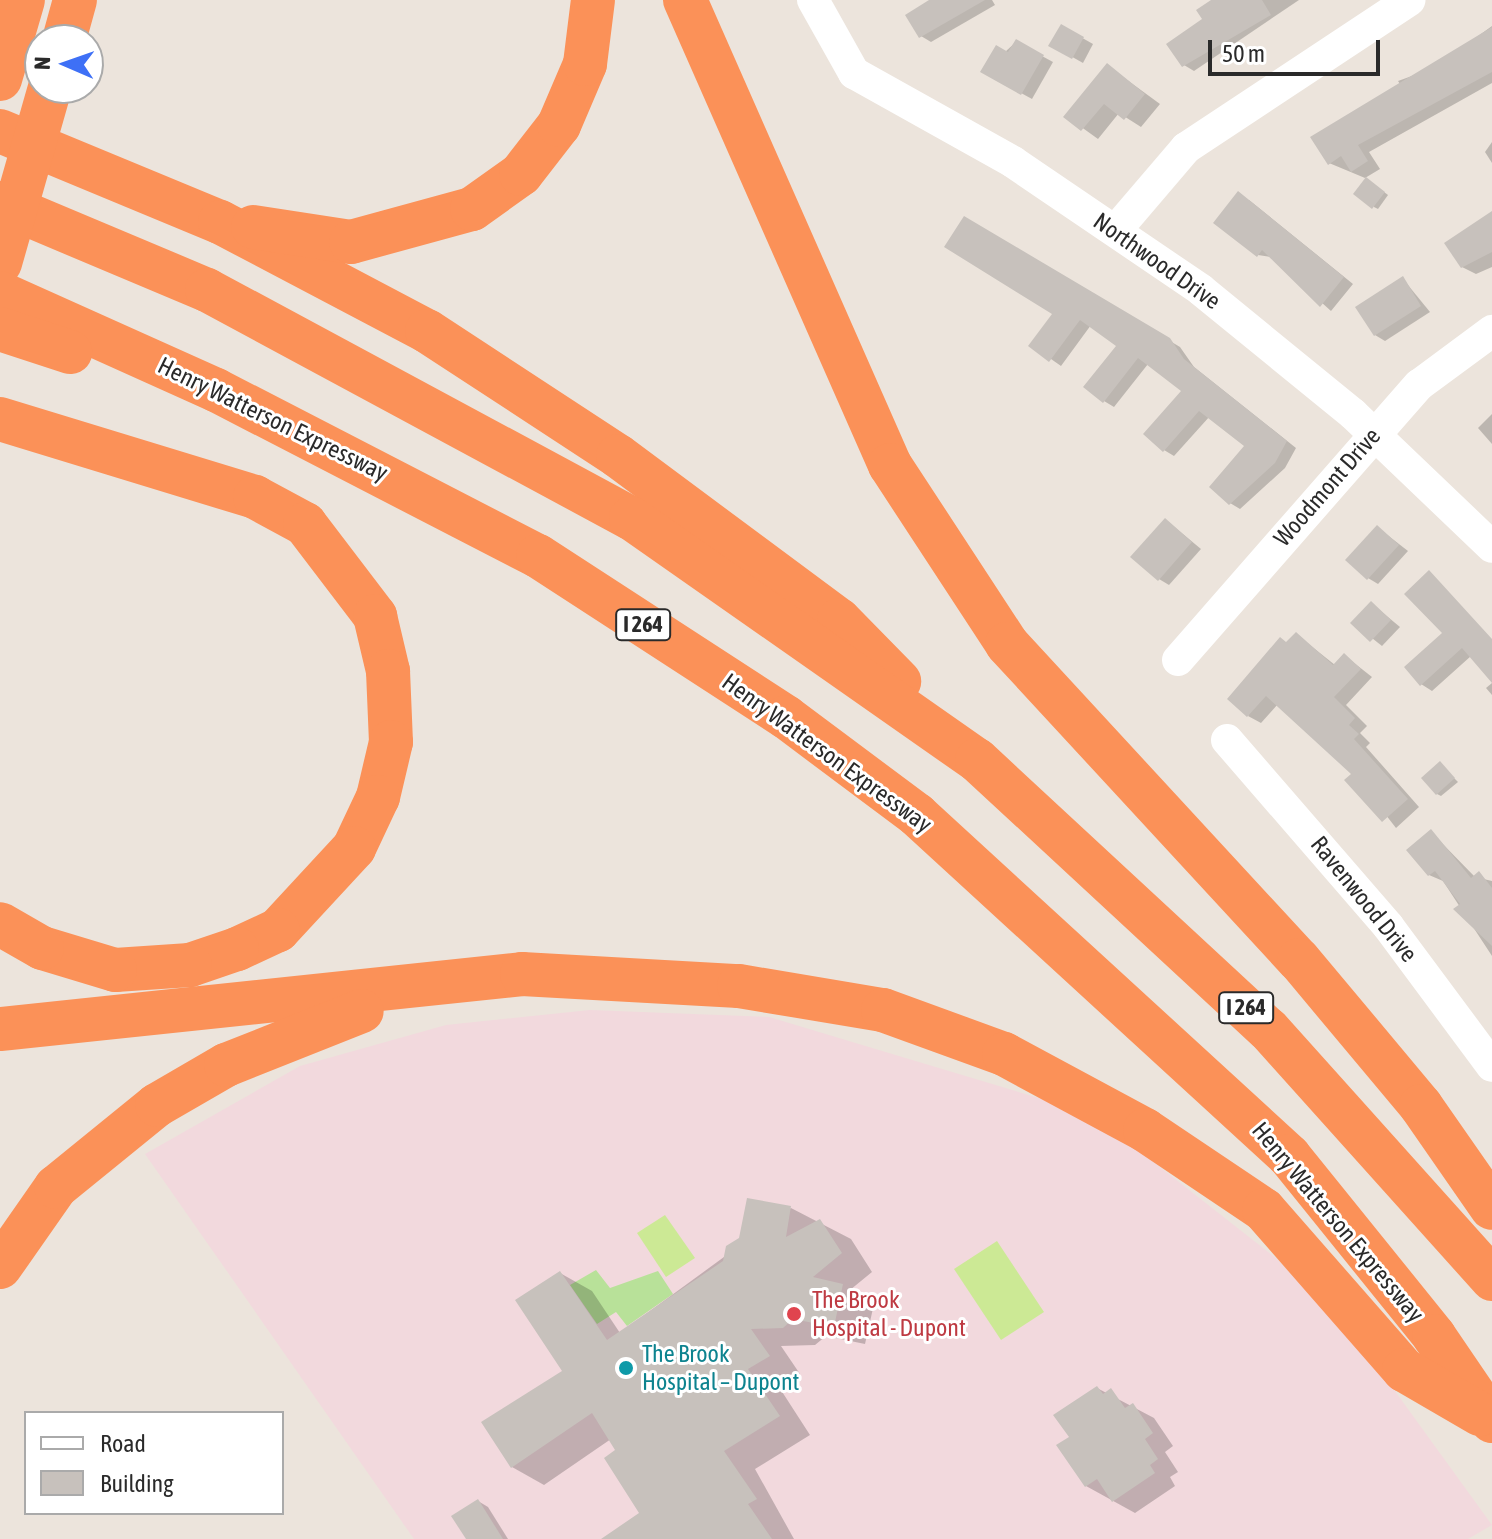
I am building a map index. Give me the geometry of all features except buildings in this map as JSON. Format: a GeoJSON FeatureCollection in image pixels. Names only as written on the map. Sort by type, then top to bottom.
{"type":"FeatureCollection","features":[{"type":"Feature","properties":{"kind":"highway"},"geometry":{"type":"LineString","coordinates":[[5,61],[23,0]]}},
{"type":"Feature","properties":{"kind":"highway"},"geometry":{"type":"LineString","coordinates":[[68,24],[75,0]]}},
{"type":"Feature","properties":{"kind":"highway"},"geometry":{"type":"LineString","coordinates":[[220,222],[351,242],[472,209],[521,174],[559,125],[585,64],[593,0]]}},
{"type":"Feature","properties":{"kind":"highway"},"geometry":{"type":"LineString","coordinates":[[685,0],[890,465],[1007,644],[1299,960],[1421,1106],[1492,1208]]}},
{"type":"Feature","properties":{"kind":"highway"},"geometry":{"type":"LineString","coordinates":[[0,263],[45,104]]}},
{"type":"Feature","properties":{"kind":"highway"},"geometry":{"type":"LineString","coordinates":[[0,131],[220,222],[427,331],[618,456],[839,620],[977,760]]}},
{"type":"Feature","properties":{"kind":"highway","name":"I 264"},"geometry":{"type":"LineString","coordinates":[[0,203],[207,290],[631,518],[977,760],[1268,1029],[1492,1279]]}},
{"type":"Feature","properties":{"kind":"highway","name":"Henry Watterson Expressway"},"geometry":{"type":"LineString","coordinates":[[0,293],[216,390],[538,556],[786,717],[917,815],[1209,1075],[1289,1156],[1492,1421]]}},
{"type":"Feature","properties":{"kind":"highway"},"geometry":{"type":"LineString","coordinates":[[0,329],[97,361],[386,491],[662,662],[914,840],[1209,1075]]}},
{"type":"Feature","properties":{"kind":"highway"},"geometry":{"type":"LineString","coordinates":[[0,419],[255,497],[305,524],[375,616],[388,671],[391,742],[378,797],[354,848],[278,930],[237,949],[190,965],[115,970],[42,948],[0,924]]}},
{"type":"Feature","properties":{"kind":"highway"},"geometry":{"type":"LineString","coordinates":[[0,1029],[423,989],[522,974],[739,986],[883,1010],[1004,1054],[1145,1130],[1264,1210],[1404,1370],[1492,1421]]}},
{"type":"Feature","properties":{"kind":"highway"},"geometry":{"type":"LineString","coordinates":[[0,1267],[56,1187],[157,1105],[226,1065],[423,989]]}},
{"type":"Feature","properties":{"kind":"street","name":"Northwood Drive"},"geometry":{"type":"LineString","coordinates":[[813,0],[854,73],[943,120],[1116,230],[1374,433],[1492,547]]}},
{"type":"Feature","properties":{"kind":"street"},"geometry":{"type":"LineString","coordinates":[[1116,230],[1186,148],[1410,0]]}},
{"type":"Feature","properties":{"kind":"street","name":"Woodmont Drive"},"geometry":{"type":"LineString","coordinates":[[1178,660],[1419,385],[1492,331]]}},
{"type":"Feature","properties":{"kind":"street","name":"Ravenwood Drive"},"geometry":{"type":"LineString","coordinates":[[1227,740],[1388,926],[1492,1066]]}},
{"type":"Feature","properties":{"kind":"shaded area","name":"The Brook Hospital - Dupont"},"geometry":{"type":"Polygon","coordinates":[[[590,1010],[769,1017],[1042,1099],[1119,1135],[1277,1259],[1379,1369],[1492,1525],[1468,1539],[414,1539],[145,1154],[300,1066],[446,1025],[590,1010]]]}},
{"type":"Feature","properties":{"kind":"green space"},"geometry":{"type":"Polygon","coordinates":[[[665,1215],[695,1258],[666,1277],[637,1233],[665,1215]]]}},
{"type":"Feature","properties":{"kind":"green space"},"geometry":{"type":"Polygon","coordinates":[[[997,1241],[1044,1312],[1001,1340],[954,1269],[997,1241]]]}},
{"type":"Feature","properties":{"kind":"green space"},"geometry":{"type":"Polygon","coordinates":[[[596,1270],[610,1288],[658,1271],[673,1294],[627,1326],[616,1312],[597,1324],[570,1285],[596,1270]]]}},
{"type":"Feature","properties":{"kind":"place","name":"The Brook Hospital - Dupont"},"geometry":{"type":"Point","coordinates":[794,1314]}},
{"type":"Feature","properties":{"kind":"place","name":"The Brook Hospital – Dupont"},"geometry":{"type":"Point","coordinates":[626,1368]}}]}
